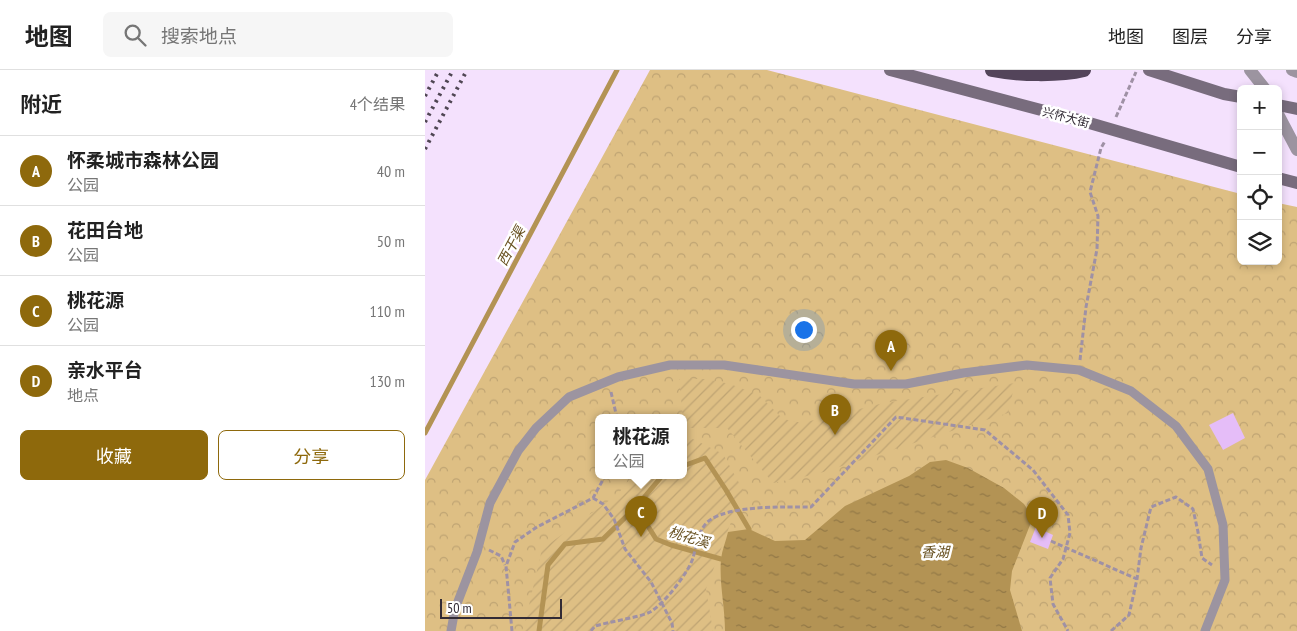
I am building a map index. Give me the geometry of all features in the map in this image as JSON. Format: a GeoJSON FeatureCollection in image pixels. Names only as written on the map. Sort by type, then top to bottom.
{"type":"FeatureCollection","features":[{"type":"Feature","properties":{"kind":"highway"},"geometry":{"type":"LineString","coordinates":[[992,70],[1005,73],[1070,73],[1084,70]]}},
{"type":"Feature","properties":{"kind":"main road","name":"兴怀大街"},"geometry":{"type":"LineString","coordinates":[[890,70],[1079,120],[1237,166]]}},
{"type":"Feature","properties":{"kind":"main road"},"geometry":{"type":"LineString","coordinates":[[1149,70],[1224,94],[1237,96]]}},
{"type":"Feature","properties":{"kind":"main road"},"geometry":{"type":"LineString","coordinates":[[1282,106],[1297,108]]}},
{"type":"Feature","properties":{"kind":"main road"},"geometry":{"type":"LineString","coordinates":[[1282,179],[1297,183]]}},
{"type":"Feature","properties":{"kind":"street"},"geometry":{"type":"LineString","coordinates":[[1250,70],[1262,85]]}},
{"type":"Feature","properties":{"kind":"street"},"geometry":{"type":"LineString","coordinates":[[1292,70],[1297,72]]}},
{"type":"Feature","properties":{"kind":"street"},"geometry":{"type":"LineString","coordinates":[[1282,122],[1297,150]]}},
{"type":"Feature","properties":{"kind":"lane"},"geometry":{"type":"LineString","coordinates":[[451,631],[455,609],[477,552],[490,503],[518,452],[536,428],[569,397],[618,377],[670,365],[724,365],[854,384],[906,384],[1027,365],[1079,370],[1131,391],[1176,426],[1208,469],[1223,525],[1225,580],[1205,631]]}},
{"type":"Feature","properties":{"kind":"path"},"geometry":{"type":"LineString","coordinates":[[1113,122],[1137,70]]}},
{"type":"Feature","properties":{"kind":"path"},"geometry":{"type":"LineString","coordinates":[[1079,370],[1086,307],[1097,249],[1098,216],[1090,192],[1101,148],[1105,140]]}},
{"type":"Feature","properties":{"kind":"path"},"geometry":{"type":"LineString","coordinates":[[607,382],[617,414]]}},
{"type":"Feature","properties":{"kind":"path"},"geometry":{"type":"LineString","coordinates":[[591,631],[595,626],[649,612],[661,603],[690,567],[698,538],[708,522],[720,515],[760,507],[811,506],[896,417],[985,430],[1033,470],[1067,515],[1070,533],[1066,548],[1063,559],[1050,578],[1053,604],[1068,631]]}},
{"type":"Feature","properties":{"kind":"path"},"geometry":{"type":"LineString","coordinates":[[506,566],[515,542],[537,527],[593,498],[603,479]]}},
{"type":"Feature","properties":{"kind":"path"},"geometry":{"type":"LineString","coordinates":[[1111,631],[1129,614],[1141,548],[1151,507],[1176,497],[1193,509],[1201,558],[1212,565],[1224,561]]}},
{"type":"Feature","properties":{"kind":"path"},"geometry":{"type":"LineString","coordinates":[[593,498],[603,504],[614,519],[625,548],[651,582],[672,623],[673,631]]}},
{"type":"Feature","properties":{"kind":"path"},"geometry":{"type":"LineString","coordinates":[[1051,542],[1137,578]]}},
{"type":"Feature","properties":{"kind":"path"},"geometry":{"type":"LineString","coordinates":[[477,552],[486,549],[493,551],[501,556],[506,566],[512,631]]}},
{"type":"Feature","properties":{"kind":"green space"},"geometry":{"type":"Polygon","coordinates":[[[650,70],[767,70],[1237,193],[1237,265],[1282,265],[1282,204],[1297,207],[1297,631],[425,631],[425,480],[650,70]]]}},
{"type":"Feature","properties":{"kind":"green space"},"geometry":{"type":"Polygon","coordinates":[[[679,379],[706,379],[730,384],[759,395],[783,419],[802,423],[884,403],[1015,383],[1008,413],[817,474],[773,483],[727,428],[687,428],[687,414],[683,414],[679,379]]]}},
{"type":"Feature","properties":{"kind":"green space"},"geometry":{"type":"Polygon","coordinates":[[[693,439],[723,454],[743,490],[706,589],[713,631],[523,631],[542,549],[618,494],[630,479],[687,479],[687,441],[693,439]]]}},
{"type":"Feature","properties":{"kind":"water","name":"香湖"},"geometry":{"type":"Polygon","coordinates":[[[946,460],[968,468],[1004,488],[1024,504],[1030,513],[1030,525],[1012,571],[1010,590],[1022,631],[725,631],[721,568],[728,532],[749,529],[775,541],[805,540],[845,506],[909,476],[930,462],[946,460]]]}},
{"type":"Feature","properties":{"kind":"building"},"geometry":{"type":"Polygon","coordinates":[[[1233,413],[1245,438],[1223,450],[1209,425],[1233,413]]]}},
{"type":"Feature","properties":{"kind":"building"},"geometry":{"type":"Polygon","coordinates":[[[1036,527],[1053,535],[1048,549],[1030,542],[1036,527]]]}},
{"type":"Feature","properties":{"kind":"waterway","name":"西干渠"},"geometry":{"type":"LineString","coordinates":[[425,433],[617,70]]}},
{"type":"Feature","properties":{"kind":"waterway"},"geometry":{"type":"LineString","coordinates":[[687,465],[705,458],[749,529]]}},
{"type":"Feature","properties":{"kind":"waterway"},"geometry":{"type":"LineString","coordinates":[[636,507],[659,479]]}},
{"type":"Feature","properties":{"kind":"waterway","name":"桃花溪"},"geometry":{"type":"LineString","coordinates":[[539,631],[548,565],[565,544],[603,539],[636,507],[656,539],[721,559]]}},
{"type":"Feature","properties":{"kind":"railway"},"geometry":{"type":"LineString","coordinates":[[425,96],[439,70]]}},
{"type":"Feature","properties":{"kind":"railway"},"geometry":{"type":"LineString","coordinates":[[425,122],[453,70]]}},
{"type":"Feature","properties":{"kind":"railway"},"geometry":{"type":"LineString","coordinates":[[425,149],[467,70]]}},
{"type":"Feature","properties":{"kind":"place","name":"怀柔城市森林公园"},"geometry":{"type":"Point","coordinates":[891,371]}},
{"type":"Feature","properties":{"kind":"place","name":"花田台地"},"geometry":{"type":"Point","coordinates":[835,435]}},
{"type":"Feature","properties":{"kind":"place","name":"桃花源"},"geometry":{"type":"Point","coordinates":[641,537]}},
{"type":"Feature","properties":{"kind":"place","name":"亲水平台"},"geometry":{"type":"Point","coordinates":[1042,538]}}]}
